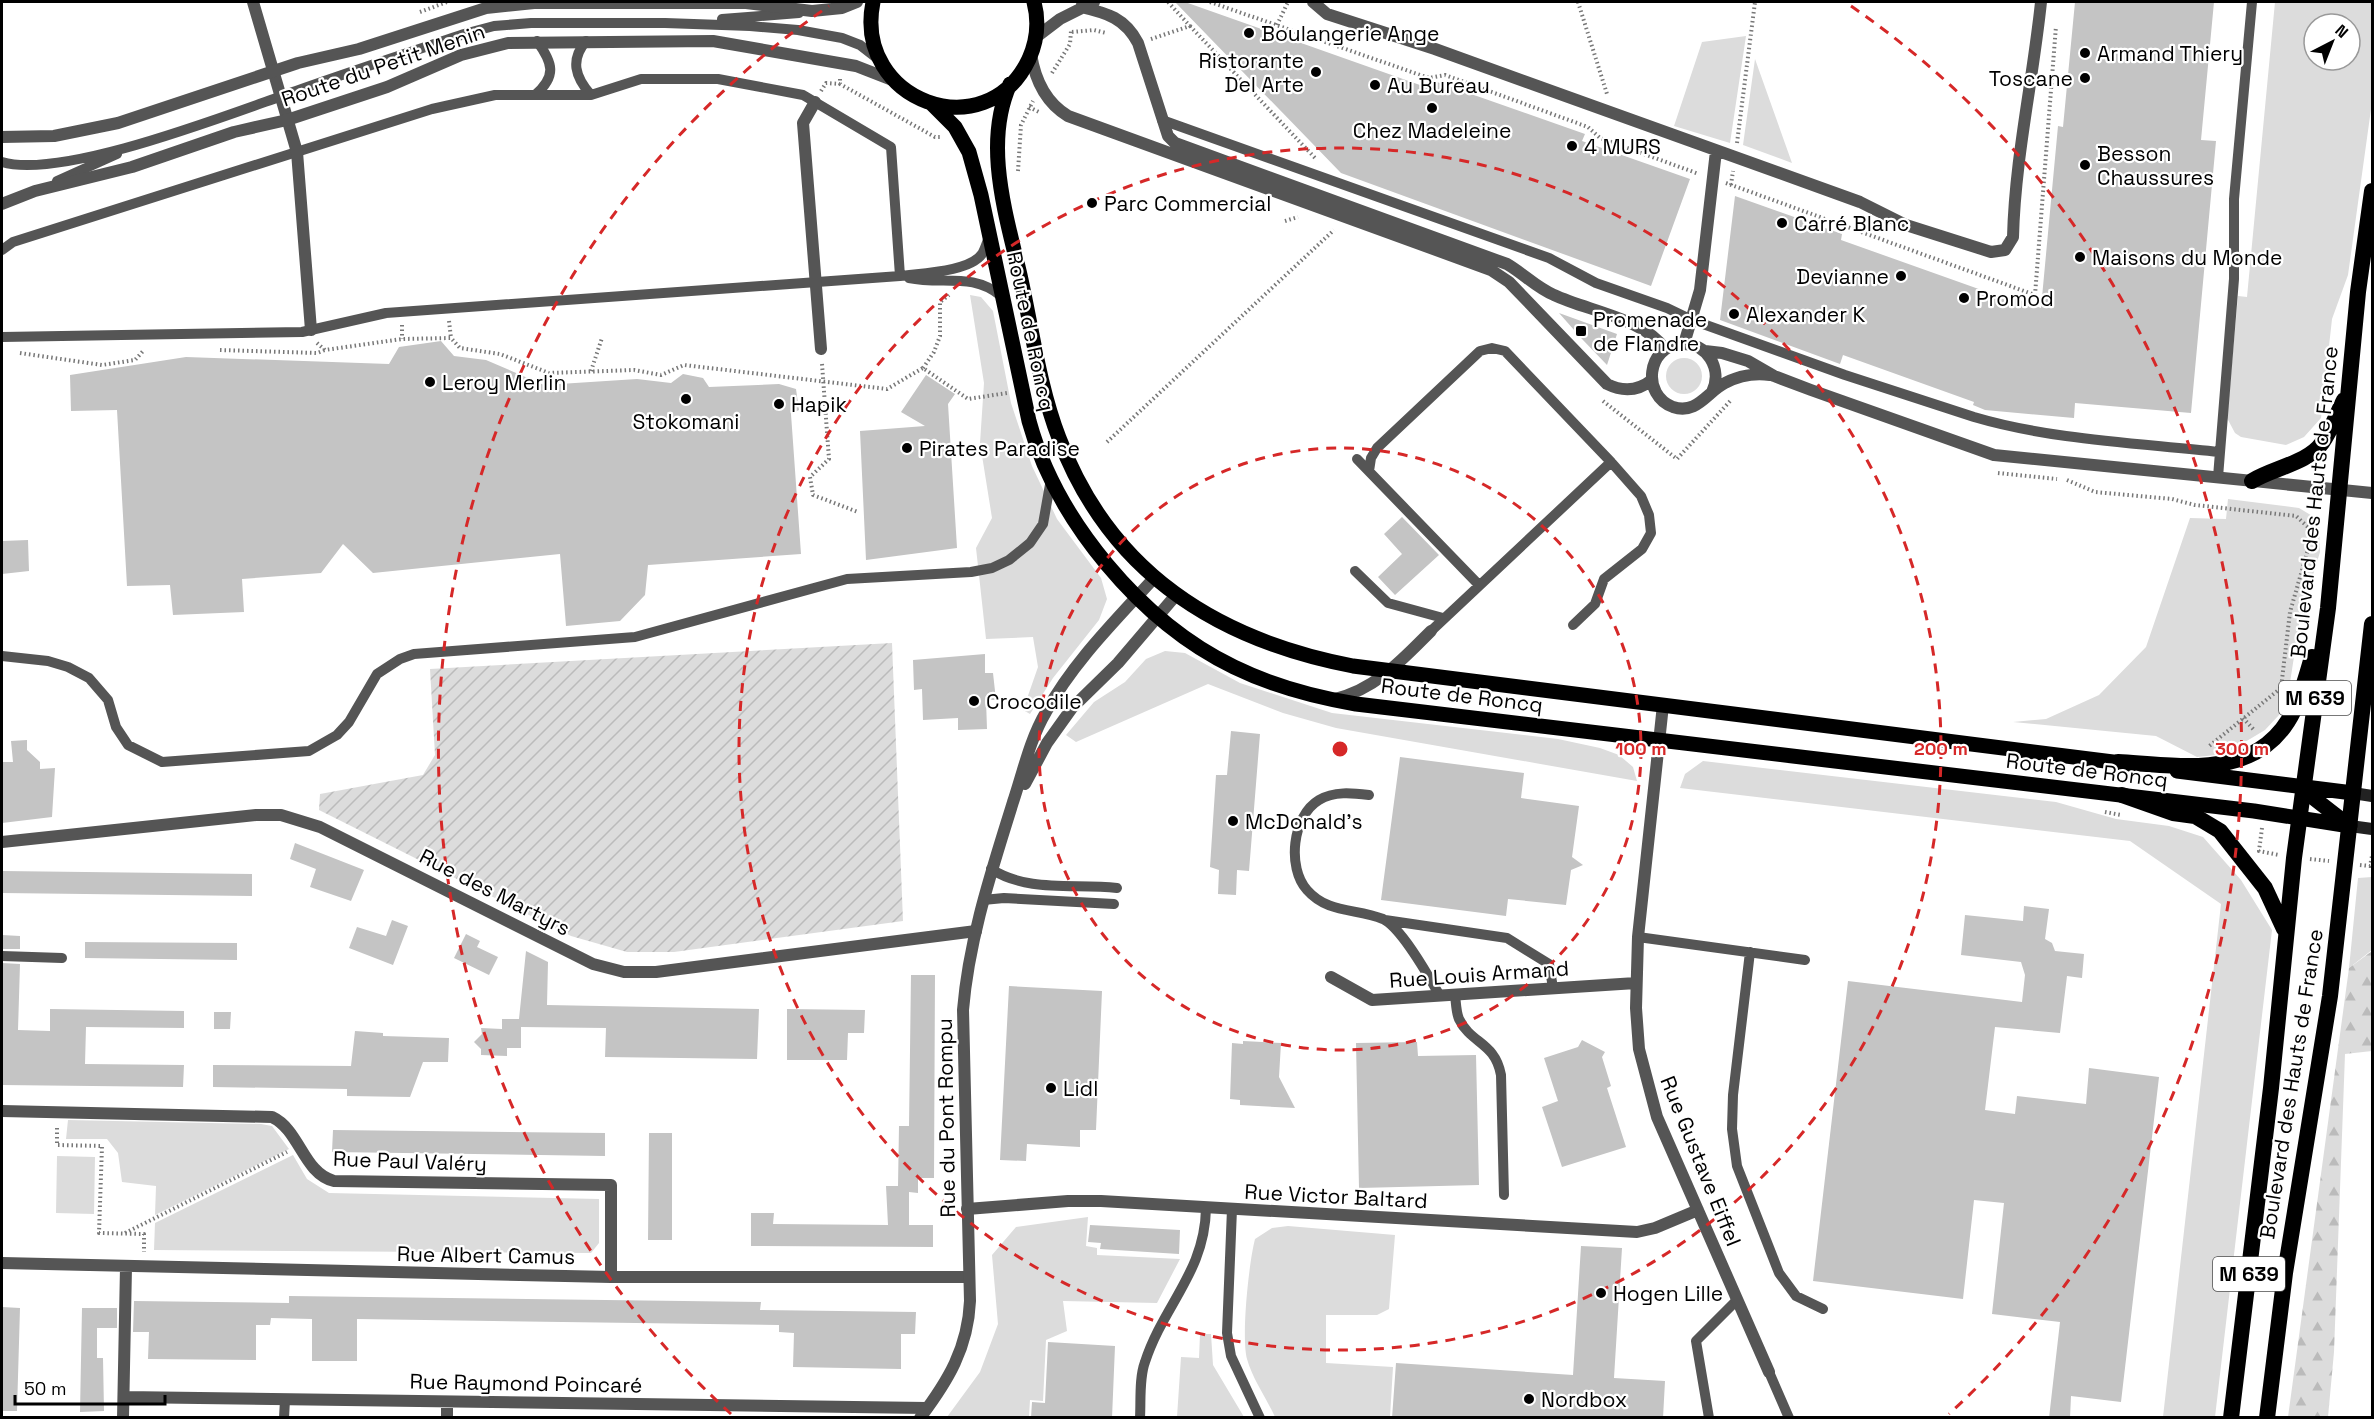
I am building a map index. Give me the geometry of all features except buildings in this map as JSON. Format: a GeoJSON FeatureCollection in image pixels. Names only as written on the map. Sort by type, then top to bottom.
{"type":"FeatureCollection","features":[{"type":"Feature","properties":{"kind":"highway","name":"Boulevard des Hauts de France"},"geometry":{"type":"LineString","coordinates":[[2231,1418],[2271,1088],[2285,934],[2302,789],[2328,608],[2360,276],[2373,191]]}},
{"type":"Feature","properties":{"kind":"highway"},"geometry":{"type":"LineString","coordinates":[[2252,481],[2268,471],[2299,460],[2321,445],[2348,391]]}},
{"type":"Feature","properties":{"kind":"highway"},"geometry":{"type":"LineString","coordinates":[[2118,762],[2213,766],[2248,756],[2267,745],[2283,729],[2295,710],[2328,608]]}},
{"type":"Feature","properties":{"kind":"highway","name":"Boulevard des Hauts de France"},"geometry":{"type":"LineString","coordinates":[[2268,1418],[2285,1273],[2330,996],[2373,624]]}},
{"type":"Feature","properties":{"kind":"highway"},"geometry":{"type":"LineString","coordinates":[[2121,795],[2163,810],[2195,816],[2220,831],[2265,888],[2285,934]]}},
{"type":"Feature","properties":{"kind":"main road"},"geometry":{"type":"LineString","coordinates":[[873,2],[871,36],[878,59],[892,80],[910,95],[932,104],[953,107],[974,104],[993,97],[1010,84],[1031,54],[1035,38],[1034,2]]}},
{"type":"Feature","properties":{"kind":"main road","name":"Route de Roncq"},"geometry":{"type":"LineString","coordinates":[[1010,84],[1002,101],[998,127],[1002,196],[1055,426],[1073,469],[1098,511],[1120,540],[1155,577],[1203,614],[1267,644],[1328,662],[1390,672],[2118,762],[2302,789],[2373,796]]}},
{"type":"Feature","properties":{"kind":"main road","name":"Route de Roncq"},"geometry":{"type":"LineString","coordinates":[[932,104],[965,141],[989,237],[1022,390],[1034,436],[1051,478],[1087,537],[1138,596],[1196,645],[1235,668],[1292,690],[1334,700],[2299,817],[2373,829]]}},
{"type":"Feature","properties":{"kind":"main road","name":"Route de Roncq"},"geometry":{"type":"LineString","coordinates":[[2302,789],[2350,826]]}},
{"type":"Feature","properties":{"kind":"main road"},"geometry":{"type":"LineString","coordinates":[[2299,817],[2353,794]]}},
{"type":"Feature","properties":{"kind":"street"},"geometry":{"type":"LineString","coordinates":[[253,2],[297,152],[311,330]]}},
{"type":"Feature","properties":{"kind":"street","name":"Route du Petit Menin"},"geometry":{"type":"LineString","coordinates":[[2,137],[54,136],[99,128],[149,115],[274,71],[366,47],[460,15],[513,5],[746,3],[812,11],[842,8],[857,2]]}},
{"type":"Feature","properties":{"kind":"street"},"geometry":{"type":"LineString","coordinates":[[1035,38],[1067,14],[1094,2]]}},
{"type":"Feature","properties":{"kind":"street"},"geometry":{"type":"LineString","coordinates":[[1313,2],[1321,11],[1435,49],[1860,202],[1906,225],[1991,252],[2005,250],[2013,237],[2024,114],[2033,77],[2041,2]]}},
{"type":"Feature","properties":{"kind":"street"},"geometry":{"type":"LineString","coordinates":[[1323,2],[1336,16]]}},
{"type":"Feature","properties":{"kind":"street"},"geometry":{"type":"LineString","coordinates":[[1081,7],[1112,15],[1131,30],[1138,43],[1168,136],[1182,147],[1508,264],[1551,294],[1645,330],[1658,339],[1665,349]]}},
{"type":"Feature","properties":{"kind":"street","name":"Route du Petit Menin"},"geometry":{"type":"LineString","coordinates":[[2,204],[35,191],[132,167],[234,132],[287,120],[387,87],[469,52],[508,43],[703,41],[745,45],[856,66],[892,80]]}},
{"type":"Feature","properties":{"kind":"street"},"geometry":{"type":"LineString","coordinates":[[1031,54],[1042,89],[1060,111],[1076,120],[1498,273],[1601,378],[1614,387],[1636,389],[1652,380]]}},
{"type":"Feature","properties":{"kind":"street"},"geometry":{"type":"LineString","coordinates":[[815,102],[803,123],[821,349]]}},
{"type":"Feature","properties":{"kind":"street"},"geometry":{"type":"LineString","coordinates":[[1684,344],[1700,290],[1716,151]]}},
{"type":"Feature","properties":{"kind":"street"},"geometry":{"type":"LineString","coordinates":[[1774,375],[1759,374],[1734,379],[1712,392],[1697,405],[1678,408],[1660,398],[1652,380],[1655,361],[1665,349],[1684,344],[1748,361],[1774,375],[1994,455],[2373,492]]}},
{"type":"Feature","properties":{"kind":"street"},"geometry":{"type":"LineString","coordinates":[[1705,351],[1715,368],[1715,383],[1712,392]]}},
{"type":"Feature","properties":{"kind":"street","name":"Rue du Pont Rompu"},"geometry":{"type":"LineString","coordinates":[[924,1413],[948,1379],[961,1352],[969,1313],[963,1010],[976,931],[991,869],[1033,739],[1045,712],[1081,662],[1155,577]]}},
{"type":"Feature","properties":{"kind":"street","name":"Rue du Pont Rompu"},"geometry":{"type":"LineString","coordinates":[[1010,811],[1047,743],[1063,719],[1176,595]]}},
{"type":"Feature","properties":{"kind":"street"},"geometry":{"type":"LineString","coordinates":[[1334,700],[1360,692],[1390,672],[1431,632]]}},
{"type":"Feature","properties":{"kind":"street","name":"Rue Gustave Eiffel"},"geometry":{"type":"LineString","coordinates":[[1663,705],[1638,937],[1636,983],[1639,1049],[1649,1092],[1769,1372]]}},
{"type":"Feature","properties":{"kind":"street","name":"Rue des Martyrs"},"geometry":{"type":"LineString","coordinates":[[2,842],[256,814],[288,816],[321,826],[581,958],[624,972],[656,972],[976,931]]}},
{"type":"Feature","properties":{"kind":"street","name":"Rue Louis Armand"},"geometry":{"type":"LineString","coordinates":[[1331,977],[1372,1000],[1636,983]]}},
{"type":"Feature","properties":{"kind":"street","name":"Rue Paul Valéry"},"geometry":{"type":"LineString","coordinates":[[2,1111],[272,1117],[281,1122],[315,1170],[334,1181],[611,1185],[611,1277]]}},
{"type":"Feature","properties":{"kind":"street","name":"Rue Victor Baltard"},"geometry":{"type":"LineString","coordinates":[[968,1209],[1082,1200],[1637,1232],[1655,1228],[1698,1210]]}},
{"type":"Feature","properties":{"kind":"street","name":"Rue Albert Camus"},"geometry":{"type":"LineString","coordinates":[[2,1263],[611,1277],[969,1277]]}},
{"type":"Feature","properties":{"kind":"street"},"geometry":{"type":"LineString","coordinates":[[123,1418],[126,1267]]}},
{"type":"Feature","properties":{"kind":"street","name":"Rue Raymond Poincaré"},"geometry":{"type":"LineString","coordinates":[[124,1398],[447,1402],[924,1413]]}},
{"type":"Feature","properties":{"kind":"street"},"geometry":{"type":"LineString","coordinates":[[447,1402],[447,1418]]}},
{"type":"Feature","properties":{"kind":"lane"},"geometry":{"type":"LineString","coordinates":[[2218,477],[2234,279],[2234,199],[2252,2]]}},
{"type":"Feature","properties":{"kind":"lane"},"geometry":{"type":"LineString","coordinates":[[35,191],[136,145],[494,26],[531,23],[665,22],[812,11]]}},
{"type":"Feature","properties":{"kind":"lane"},"geometry":{"type":"LineString","coordinates":[[665,22],[815,32],[852,41],[878,59]]}},
{"type":"Feature","properties":{"kind":"lane"},"geometry":{"type":"LineString","coordinates":[[535,95],[547,85],[551,77],[550,63],[537,41]]}},
{"type":"Feature","properties":{"kind":"lane"},"geometry":{"type":"LineString","coordinates":[[586,41],[579,49],[575,67],[583,86],[591,95]]}},
{"type":"Feature","properties":{"kind":"lane"},"geometry":{"type":"LineString","coordinates":[[2,250],[13,242],[432,109],[476,98],[591,95],[641,79],[718,79],[804,95],[891,147],[900,276]]}},
{"type":"Feature","properties":{"kind":"lane"},"geometry":{"type":"LineString","coordinates":[[1162,120],[1549,258],[1596,283],[1667,308],[1692,320],[1845,375],[2001,425],[2219,452]]}},
{"type":"Feature","properties":{"kind":"lane"},"geometry":{"type":"LineString","coordinates":[[2,162],[24,164],[62,161],[136,145]]}},
{"type":"Feature","properties":{"kind":"lane"},"geometry":{"type":"LineString","coordinates":[[2,337],[311,330],[386,313],[900,276],[951,270],[972,262],[981,255],[989,237]]}},
{"type":"Feature","properties":{"kind":"lane"},"geometry":{"type":"LineString","coordinates":[[900,276],[928,282],[954,279],[979,281],[1001,296]]}},
{"type":"Feature","properties":{"kind":"lane"},"geometry":{"type":"LineString","coordinates":[[1369,471],[1371,458],[1377,448],[1480,351],[1492,348],[1505,351],[1516,359],[1641,496],[1648,515],[1651,533],[1642,549],[1604,579],[1595,604],[1573,625]]}},
{"type":"Feature","properties":{"kind":"lane"},"geometry":{"type":"LineString","coordinates":[[1357,459],[1479,585]]}},
{"type":"Feature","properties":{"kind":"lane"},"geometry":{"type":"LineString","coordinates":[[1431,632],[1443,618],[1611,462]]}},
{"type":"Feature","properties":{"kind":"lane"},"geometry":{"type":"LineString","coordinates":[[2,656],[48,661],[68,666],[89,678],[108,700],[116,727],[128,745],[162,762],[309,751],[337,735],[349,722],[377,674],[400,659],[414,654],[635,637],[848,579],[971,572],[992,568],[1010,560],[1030,543],[1043,524],[1051,478]]}},
{"type":"Feature","properties":{"kind":"lane"},"geometry":{"type":"LineString","coordinates":[[1355,571],[1388,603],[1443,618]]}},
{"type":"Feature","properties":{"kind":"lane"},"geometry":{"type":"LineString","coordinates":[[1368,795],[1339,794],[1318,801],[1308,810],[1300,825],[1295,859],[1298,874],[1314,897],[1338,910],[1385,920],[1507,938],[1549,964],[1553,988]]}},
{"type":"Feature","properties":{"kind":"lane"},"geometry":{"type":"LineString","coordinates":[[991,869],[1003,877],[1025,884],[1117,888]]}},
{"type":"Feature","properties":{"kind":"lane"},"geometry":{"type":"LineString","coordinates":[[983,900],[1004,898],[1114,904]]}},
{"type":"Feature","properties":{"kind":"lane"},"geometry":{"type":"LineString","coordinates":[[1385,920],[1423,965],[1440,996]]}},
{"type":"Feature","properties":{"kind":"lane"},"geometry":{"type":"LineString","coordinates":[[1638,937],[1805,960]]}},
{"type":"Feature","properties":{"kind":"lane"},"geometry":{"type":"LineString","coordinates":[[1750,952],[1733,1104],[1732,1137],[1737,1166],[1743,1187],[1779,1273],[1796,1296],[1823,1309]]}},
{"type":"Feature","properties":{"kind":"lane"},"geometry":{"type":"LineString","coordinates":[[2,956],[62,958]]}},
{"type":"Feature","properties":{"kind":"lane"},"geometry":{"type":"LineString","coordinates":[[1455,995],[1458,1017],[1466,1030],[1499,1060],[1504,1195]]}},
{"type":"Feature","properties":{"kind":"lane"},"geometry":{"type":"LineString","coordinates":[[1140,1418],[1144,1363],[1172,1304],[1196,1264],[1205,1231],[1206,1208]]}},
{"type":"Feature","properties":{"kind":"lane"},"geometry":{"type":"LineString","coordinates":[[1232,1209],[1227,1333],[1231,1356],[1260,1418]]}},
{"type":"Feature","properties":{"kind":"lane"},"geometry":{"type":"LineString","coordinates":[[1709,1418],[1696,1341],[1737,1300]]}},
{"type":"Feature","properties":{"kind":"lane"},"geometry":{"type":"LineString","coordinates":[[1769,1372],[1789,1418]]}},
{"type":"Feature","properties":{"kind":"lane"},"geometry":{"type":"LineString","coordinates":[[284,1418],[285,1400]]}},
{"type":"Feature","properties":{"kind":"path"},"geometry":{"type":"LineString","coordinates":[[1210,2],[1429,78],[1445,75],[1588,127],[1600,138],[1618,145],[2035,295],[2056,25]]}},
{"type":"Feature","properties":{"kind":"path"},"geometry":{"type":"LineString","coordinates":[[1277,25],[1288,2]]}},
{"type":"Feature","properties":{"kind":"path"},"geometry":{"type":"LineString","coordinates":[[1578,2],[1612,113],[1618,145]]}},
{"type":"Feature","properties":{"kind":"path"},"geometry":{"type":"LineString","coordinates":[[1731,185],[1755,2]]}},
{"type":"Feature","properties":{"kind":"path"},"geometry":{"type":"LineString","coordinates":[[1029,107],[1070,44],[1071,32],[1067,14]]}},
{"type":"Feature","properties":{"kind":"path"},"geometry":{"type":"LineString","coordinates":[[1190,26],[1317,160],[1313,174]]}},
{"type":"Feature","properties":{"kind":"path"},"geometry":{"type":"LineString","coordinates":[[1285,221],[1299,216],[1305,202]]}},
{"type":"Feature","properties":{"kind":"path"},"geometry":{"type":"LineString","coordinates":[[1107,442],[1335,228],[1344,216]]}},
{"type":"Feature","properties":{"kind":"path"},"geometry":{"type":"LineString","coordinates":[[215,348],[225,352],[317,353],[402,339],[451,338],[460,348],[500,354],[549,373],[634,370],[661,375],[684,365],[887,389],[923,368],[934,352],[940,336],[938,310],[940,302],[958,292]]}},
{"type":"Feature","properties":{"kind":"path"},"geometry":{"type":"LineString","coordinates":[[311,330],[314,340],[325,350]]}},
{"type":"Feature","properties":{"kind":"path"},"geometry":{"type":"LineString","coordinates":[[591,371],[602,338]]}},
{"type":"Feature","properties":{"kind":"path"},"geometry":{"type":"LineString","coordinates":[[821,349],[830,459],[810,477],[813,495],[858,512]]}},
{"type":"Feature","properties":{"kind":"path"},"geometry":{"type":"LineString","coordinates":[[14,352],[102,365],[135,360],[141,350],[152,350]]}},
{"type":"Feature","properties":{"kind":"path"},"geometry":{"type":"LineString","coordinates":[[923,368],[968,399],[1022,390]]}},
{"type":"Feature","properties":{"kind":"path"},"geometry":{"type":"LineString","coordinates":[[58,1112],[57,1144],[102,1146],[99,1233],[144,1234],[143,1267]]}},
{"type":"Feature","properties":{"kind":"path"},"geometry":{"type":"LineString","coordinates":[[124,1234],[299,1147]]}},
{"type":"Feature","properties":{"kind":"green space"},"geometry":{"type":"Polygon","coordinates":[[[2275,2],[2372,2],[2372,102],[2348,275],[2332,319],[2321,418],[2304,437],[2286,445],[2241,437],[2235,433],[2227,418],[2238,296],[2247,297],[2275,2]]]}},
{"type":"Feature","properties":{"kind":"green space"},"geometry":{"type":"Polygon","coordinates":[[[1746,36],[1730,143],[1674,126],[1702,42],[1746,36]]]}},
{"type":"Feature","properties":{"kind":"green space"},"geometry":{"type":"Polygon","coordinates":[[[1755,59],[1792,163],[1743,145],[1755,59]]]}},
{"type":"Feature","properties":{"kind":"green space"},"geometry":{"type":"Polygon","coordinates":[[[970,295],[981,297],[993,311],[1011,403],[1032,466],[1057,519],[1101,578],[1107,599],[1099,620],[1053,678],[1030,714],[1023,710],[1038,667],[1033,637],[986,639],[976,548],[992,518],[980,443],[984,383],[970,295]]]}},
{"type":"Feature","properties":{"kind":"green space"},"geometry":{"type":"Polygon","coordinates":[[[1684,358],[1697,363],[1702,376],[1697,389],[1684,394],[1671,389],[1666,376],[1671,363],[1684,358]]]}},
{"type":"Feature","properties":{"kind":"green space"},"geometry":{"type":"Polygon","coordinates":[[[2228,499],[2299,508],[2319,520],[2320,552],[2300,618],[2289,689],[2279,715],[2265,730],[2225,754],[2197,757],[2156,736],[2013,722],[2046,719],[2099,695],[2146,647],[2190,518],[2226,519],[2228,499]]]}},
{"type":"Feature","properties":{"kind":"green space"},"geometry":{"type":"Polygon","coordinates":[[[892,643],[903,921],[674,952],[627,952],[571,936],[319,810],[320,794],[423,775],[435,755],[430,669],[892,643]]]}},
{"type":"Feature","properties":{"kind":"green space"},"geometry":{"type":"Polygon","coordinates":[[[1165,651],[1185,653],[1240,683],[1332,713],[1558,739],[1600,748],[1619,755],[1633,767],[1637,781],[1336,728],[1283,713],[1208,684],[1076,742],[1066,735],[1094,702],[1125,682],[1146,659],[1165,651]]]}},
{"type":"Feature","properties":{"kind":"green space"},"geometry":{"type":"Polygon","coordinates":[[[1703,761],[2056,802],[2116,819],[2169,826],[2203,837],[2241,880],[2272,930],[2215,1417],[2163,1417],[2221,904],[2130,841],[1680,788],[1685,774],[1703,761]]]}},
{"type":"Feature","properties":{"kind":"green space"},"geometry":{"type":"Polygon","coordinates":[[[2372,877],[2372,950],[2349,968],[2358,878],[2372,877]]]}},
{"type":"Feature","properties":{"kind":"green space"},"geometry":{"type":"Polygon","coordinates":[[[2372,951],[2372,1051],[2345,1054],[2334,1352],[2328,1417],[2288,1417],[2349,968],[2372,951]]]}},
{"type":"Feature","properties":{"kind":"green space"},"geometry":{"type":"Polygon","coordinates":[[[68,1120],[261,1124],[272,1126],[289,1149],[155,1215],[156,1186],[122,1182],[118,1153],[107,1139],[66,1139],[68,1120]]]}},
{"type":"Feature","properties":{"kind":"green space"},"geometry":{"type":"Polygon","coordinates":[[[293,1155],[307,1179],[329,1193],[599,1199],[599,1243],[591,1253],[154,1250],[155,1223],[293,1155]]]}},
{"type":"Feature","properties":{"kind":"green space"},"geometry":{"type":"Polygon","coordinates":[[[57,1156],[95,1157],[94,1214],[56,1213],[57,1156]]]}},
{"type":"Feature","properties":{"kind":"green space"},"geometry":{"type":"Polygon","coordinates":[[[1088,1217],[1086,1246],[1097,1248],[1097,1255],[1180,1259],[1157,1303],[1063,1301],[1067,1331],[1046,1340],[1043,1401],[1030,1400],[1029,1417],[947,1417],[980,1372],[998,1324],[992,1255],[1016,1227],[1088,1217]]]}},
{"type":"Feature","properties":{"kind":"green space"},"geometry":{"type":"Polygon","coordinates":[[[1288,1226],[1395,1235],[1389,1309],[1377,1315],[1326,1315],[1326,1363],[1393,1367],[1390,1417],[1275,1417],[1252,1374],[1245,1348],[1245,1334],[1250,1264],[1255,1239],[1272,1228],[1288,1226]]]}},
{"type":"Feature","properties":{"kind":"green space"},"geometry":{"type":"Polygon","coordinates":[[[1200,1334],[1211,1334],[1213,1365],[1244,1417],[1177,1417],[1181,1357],[1199,1358],[1200,1334]]]}},
{"type":"Feature","properties":{"kind":"place","name":"Boulangerie Ange"},"geometry":{"type":"Point","coordinates":[1249,33]}},
{"type":"Feature","properties":{"kind":"place","name":"Armand Thiery"},"geometry":{"type":"Point","coordinates":[2085,53]}},
{"type":"Feature","properties":{"kind":"place","name":"Ristorante Del Arte"},"geometry":{"type":"Point","coordinates":[1316,72]}},
{"type":"Feature","properties":{"kind":"place","name":"Toscane"},"geometry":{"type":"Point","coordinates":[2085,78]}},
{"type":"Feature","properties":{"kind":"place","name":"Au Bureau"},"geometry":{"type":"Point","coordinates":[1375,85]}},
{"type":"Feature","properties":{"kind":"place","name":"Chez Madeleine"},"geometry":{"type":"Point","coordinates":[1432,108]}},
{"type":"Feature","properties":{"kind":"place","name":"4 MURS"},"geometry":{"type":"Point","coordinates":[1572,146]}},
{"type":"Feature","properties":{"kind":"place","name":"Besson Chaussures"},"geometry":{"type":"Point","coordinates":[2085,165]}},
{"type":"Feature","properties":{"kind":"place","name":"Parc Commercial"},"geometry":{"type":"Point","coordinates":[1092,203]}},
{"type":"Feature","properties":{"kind":"place","name":"Carré Blanc"},"geometry":{"type":"Point","coordinates":[1782,223]}},
{"type":"Feature","properties":{"kind":"place","name":"Maisons du Monde"},"geometry":{"type":"Point","coordinates":[2080,257]}},
{"type":"Feature","properties":{"kind":"place","name":"Devianne"},"geometry":{"type":"Point","coordinates":[1901,276]}},
{"type":"Feature","properties":{"kind":"place","name":"Promod"},"geometry":{"type":"Point","coordinates":[1964,298]}},
{"type":"Feature","properties":{"kind":"place","name":"Alexander K"},"geometry":{"type":"Point","coordinates":[1734,314]}},
{"type":"Feature","properties":{"kind":"place","name":"Promenade de Flandre"},"geometry":{"type":"Point","coordinates":[1581,331]}},
{"type":"Feature","properties":{"kind":"place","name":"Leroy Merlin"},"geometry":{"type":"Point","coordinates":[430,382]}},
{"type":"Feature","properties":{"kind":"place","name":"Stokomani"},"geometry":{"type":"Point","coordinates":[686,399]}},
{"type":"Feature","properties":{"kind":"place","name":"Hapik"},"geometry":{"type":"Point","coordinates":[779,404]}},
{"type":"Feature","properties":{"kind":"place","name":"Pirates Paradise"},"geometry":{"type":"Point","coordinates":[907,448]}},
{"type":"Feature","properties":{"kind":"place","name":"Crocodile"},"geometry":{"type":"Point","coordinates":[974,701]}},
{"type":"Feature","properties":{"kind":"place","name":"McDonald's"},"geometry":{"type":"Point","coordinates":[1233,821]}},
{"type":"Feature","properties":{"kind":"place","name":"Lidl"},"geometry":{"type":"Point","coordinates":[1051,1088]}},
{"type":"Feature","properties":{"kind":"place","name":"Hogen Lille"},"geometry":{"type":"Point","coordinates":[1601,1293]}},
{"type":"Feature","properties":{"kind":"place","name":"Nordbox"},"geometry":{"type":"Point","coordinates":[1529,1399]}}]}
